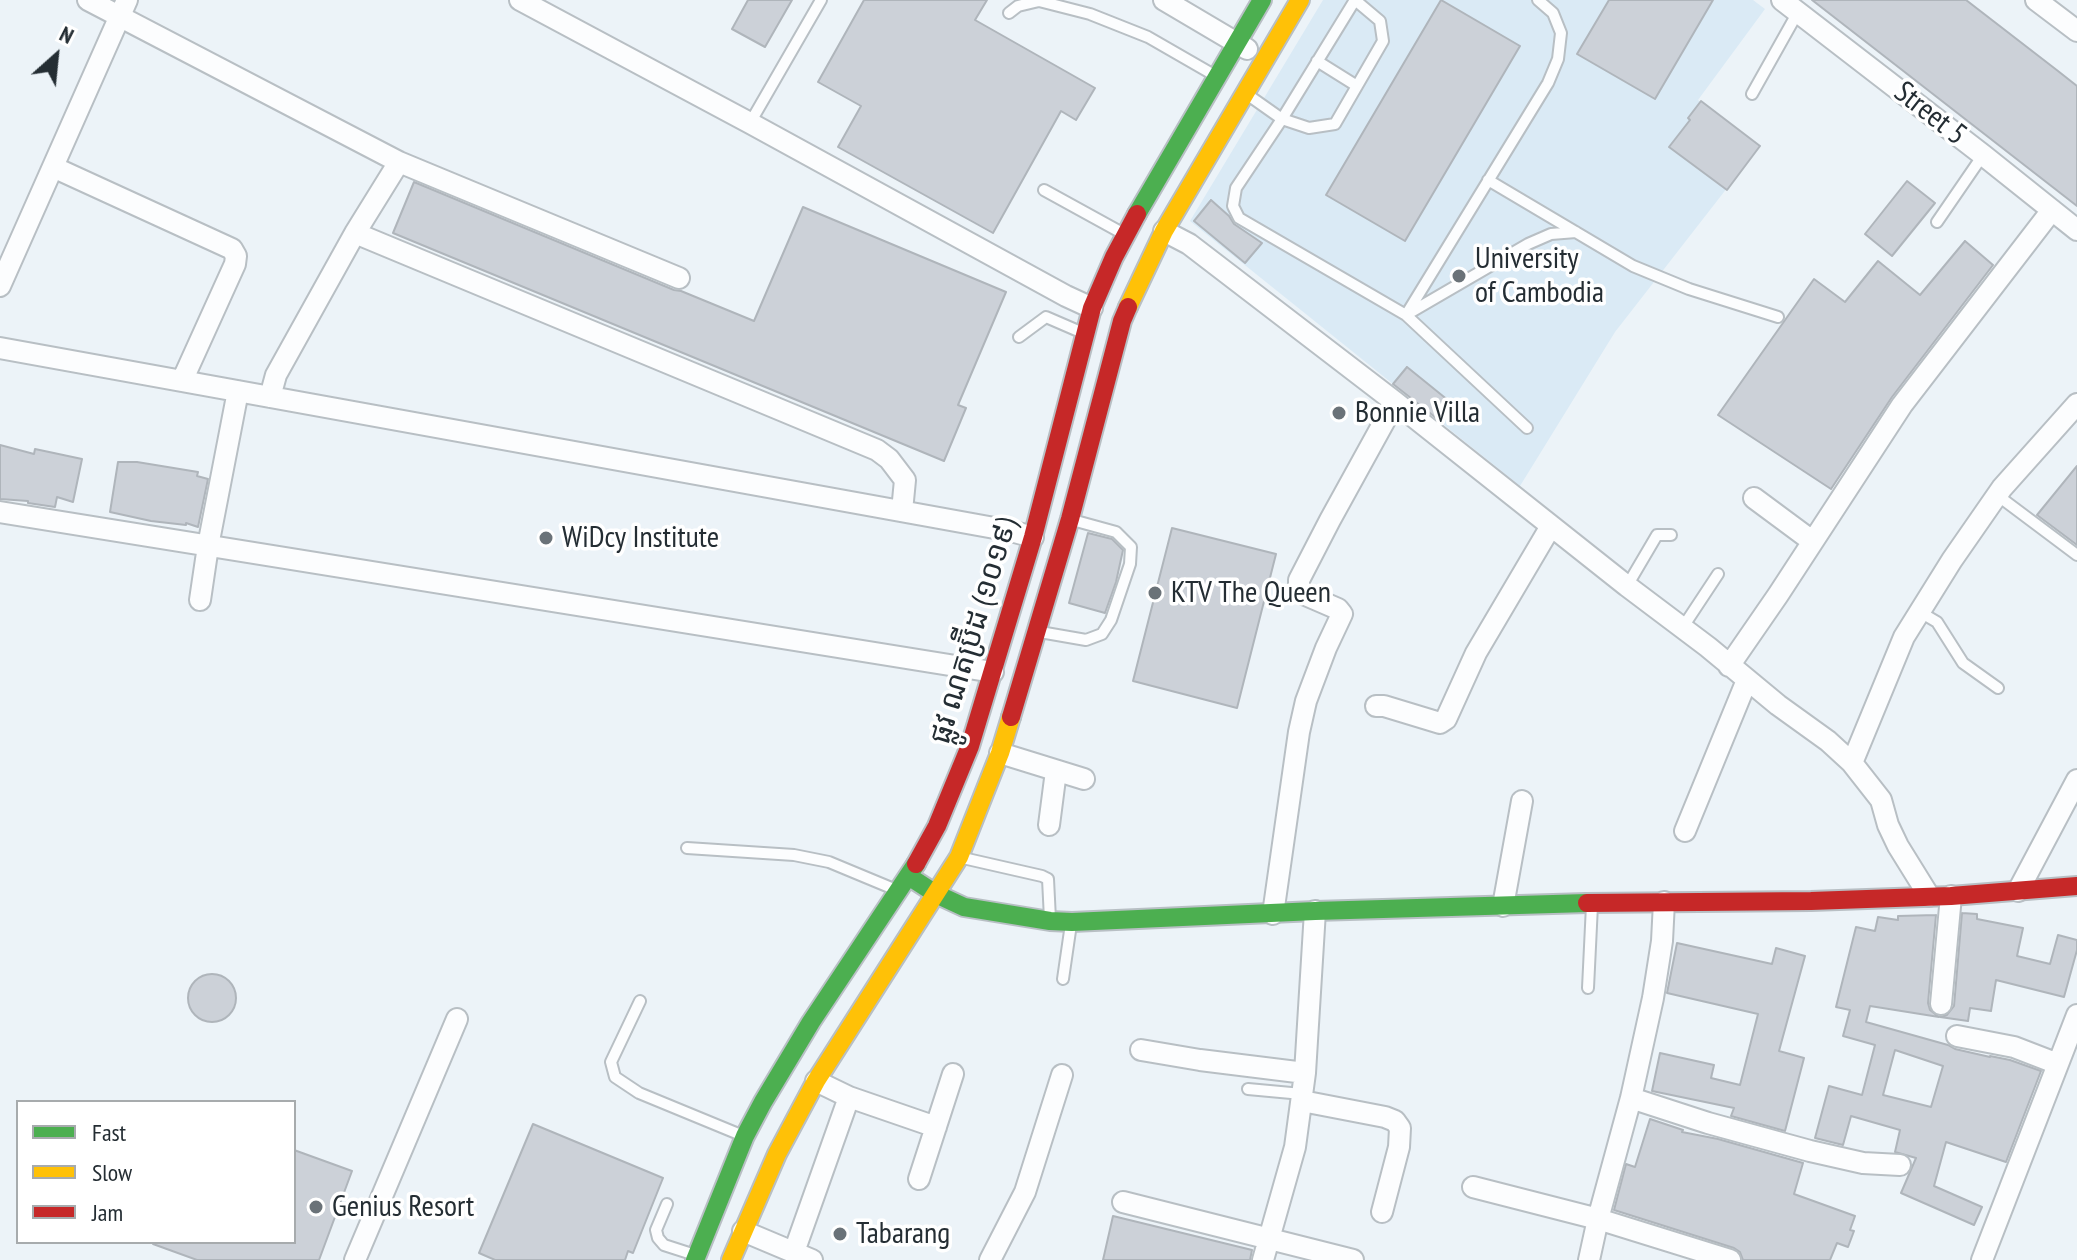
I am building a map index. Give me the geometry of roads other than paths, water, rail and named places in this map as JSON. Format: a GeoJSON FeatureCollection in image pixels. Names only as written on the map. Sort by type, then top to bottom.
{"type":"FeatureCollection","features":[{"type":"Feature","properties":{"kind":"main road","name":"ផ្លូវ ណតប្រ៊ីដ (១០១៩)"},"geometry":{"type":"LineString","coordinates":[[696,1258],[745,1136],[811,1022],[903,884],[937,826],[970,746],[993,672],[1033,537],[1092,308],[1125,235],[1262,0]]}},
{"type":"Feature","properties":{"kind":"main road","name":"ផ្លូវ ណតប្រ៊ីដ (១០១៩)"},"geometry":{"type":"LineString","coordinates":[[731,1260],[777,1154],[816,1081],[959,857],[1000,753],[1038,632],[1122,321],[1164,231],[1300,0]]}},
{"type":"Feature","properties":{"kind":"main road"},"geometry":{"type":"LineString","coordinates":[[903,884],[964,907],[1072,922],[1315,911],[1951,896],[2077,886]]}},
{"type":"Feature","properties":{"kind":"street"},"geometry":{"type":"LineString","coordinates":[[88,0],[123,8],[399,162],[679,278]]}},
{"type":"Feature","properties":{"kind":"street"},"geometry":{"type":"LineString","coordinates":[[520,0],[1092,308]]}},
{"type":"Feature","properties":{"kind":"street"},"geometry":{"type":"LineString","coordinates":[[1164,0],[1264,59]]}},
{"type":"Feature","properties":{"kind":"street"},"geometry":{"type":"LineString","coordinates":[[2036,0],[2077,31]]}},
{"type":"Feature","properties":{"kind":"street","name":"Street 5"},"geometry":{"type":"LineString","coordinates":[[1790,6],[2077,229]]}},
{"type":"Feature","properties":{"kind":"street"},"geometry":{"type":"LineString","coordinates":[[0,286],[123,8]]}},
{"type":"Feature","properties":{"kind":"street"},"geometry":{"type":"LineString","coordinates":[[270,397],[276,375],[355,233],[399,162]]}},
{"type":"Feature","properties":{"kind":"street"},"geometry":{"type":"LineString","coordinates":[[53,167],[232,249],[236,256],[235,264],[182,381]]}},
{"type":"Feature","properties":{"kind":"street"},"geometry":{"type":"LineString","coordinates":[[1729,666],[1902,405],[2052,210]]}},
{"type":"Feature","properties":{"kind":"street"},"geometry":{"type":"LineString","coordinates":[[1164,231],[1189,244],[1395,402],[1828,741],[1852,763],[1881,800],[1898,846],[1929,896]]}},
{"type":"Feature","properties":{"kind":"street"},"geometry":{"type":"LineString","coordinates":[[355,233],[877,450],[889,459],[905,480],[902,511]]}},
{"type":"Feature","properties":{"kind":"street"},"geometry":{"type":"LineString","coordinates":[[0,348],[1033,537]]}},
{"type":"Feature","properties":{"kind":"street"},"geometry":{"type":"LineString","coordinates":[[200,600],[238,391]]}},
{"type":"Feature","properties":{"kind":"street"},"geometry":{"type":"LineString","coordinates":[[1273,914],[1303,712],[1342,614],[1338,609],[1301,593],[1299,580],[1395,402]]}},
{"type":"Feature","properties":{"kind":"street"},"geometry":{"type":"LineString","coordinates":[[1852,763],[1904,637],[1952,560],[1997,495],[2077,404]]}},
{"type":"Feature","properties":{"kind":"street"},"geometry":{"type":"LineString","coordinates":[[1754,498],[1812,541]]}},
{"type":"Feature","properties":{"kind":"street"},"geometry":{"type":"LineString","coordinates":[[0,512],[993,672]]}},
{"type":"Feature","properties":{"kind":"street"},"geometry":{"type":"LineString","coordinates":[[1376,706],[1440,723],[1446,719],[1476,653],[1551,526]]}},
{"type":"Feature","properties":{"kind":"street"},"geometry":{"type":"LineString","coordinates":[[1685,831],[1747,680]]}},
{"type":"Feature","properties":{"kind":"street"},"geometry":{"type":"LineString","coordinates":[[1000,753],[1084,779]]}},
{"type":"Feature","properties":{"kind":"street"},"geometry":{"type":"LineString","coordinates":[[1049,825],[1056,771]]}},
{"type":"Feature","properties":{"kind":"street"},"geometry":{"type":"LineString","coordinates":[[2018,891],[2077,780]]}},
{"type":"Feature","properties":{"kind":"street"},"geometry":{"type":"LineString","coordinates":[[1503,906],[1522,801]]}},
{"type":"Feature","properties":{"kind":"street"},"geometry":{"type":"LineString","coordinates":[[1941,1004],[1951,896]]}},
{"type":"Feature","properties":{"kind":"street"},"geometry":{"type":"LineString","coordinates":[[1589,1260],[1653,998],[1662,941],[1664,902]]}},
{"type":"Feature","properties":{"kind":"street"},"geometry":{"type":"LineString","coordinates":[[1266,1250],[1295,1147],[1305,1073],[1315,911]]}},
{"type":"Feature","properties":{"kind":"street"},"geometry":{"type":"LineString","coordinates":[[355,1260],[457,1019]]}},
{"type":"Feature","properties":{"kind":"street"},"geometry":{"type":"LineString","coordinates":[[1982,1260],[2076,1020]]}},
{"type":"Feature","properties":{"kind":"street"},"geometry":{"type":"LineString","coordinates":[[1957,1036],[2014,1047],[2058,1064]]}},
{"type":"Feature","properties":{"kind":"street"},"geometry":{"type":"LineString","coordinates":[[1141,1050],[1305,1073]]}},
{"type":"Feature","properties":{"kind":"street"},"geometry":{"type":"LineString","coordinates":[[919,1179],[953,1074]]}},
{"type":"Feature","properties":{"kind":"street"},"geometry":{"type":"LineString","coordinates":[[990,1260],[1025,1192],[1062,1075]]}},
{"type":"Feature","properties":{"kind":"street"},"geometry":{"type":"LineString","coordinates":[[816,1081],[849,1097],[936,1127]]}},
{"type":"Feature","properties":{"kind":"street"},"geometry":{"type":"LineString","coordinates":[[743,1231],[803,1256],[849,1097]]}},
{"type":"Feature","properties":{"kind":"street"},"geometry":{"type":"LineString","coordinates":[[1302,1097],[1385,1117],[1395,1121],[1400,1128],[1399,1147],[1382,1212]]}},
{"type":"Feature","properties":{"kind":"street"},"geometry":{"type":"LineString","coordinates":[[1631,1098],[1810,1151],[1863,1163],[1900,1165]]}},
{"type":"Feature","properties":{"kind":"street"},"geometry":{"type":"LineString","coordinates":[[1473,1187],[1598,1219],[1730,1260]]}},
{"type":"Feature","properties":{"kind":"street"},"geometry":{"type":"LineString","coordinates":[[1123,1202],[1266,1250],[1353,1260]]}},
{"type":"Feature","properties":{"kind":"lane"},"geometry":{"type":"LineString","coordinates":[[750,123],[821,0]]}},
{"type":"Feature","properties":{"kind":"lane"},"geometry":{"type":"LineString","coordinates":[[1009,13],[1018,6],[1039,1],[1090,14],[1148,37],[1245,93],[1282,119],[1309,128],[1335,124],[1383,41],[1380,21],[1355,0],[1282,119],[1236,188],[1233,206],[1239,218],[1406,315],[1527,428]]}},
{"type":"Feature","properties":{"kind":"lane"},"geometry":{"type":"LineString","coordinates":[[1406,315],[1548,83],[1558,59],[1561,33],[1553,13],[1538,0]]}},
{"type":"Feature","properties":{"kind":"lane"},"geometry":{"type":"LineString","coordinates":[[1752,94],[1790,6]]}},
{"type":"Feature","properties":{"kind":"lane"},"geometry":{"type":"LineString","coordinates":[[1317,61],[1357,86]]}},
{"type":"Feature","properties":{"kind":"lane"},"geometry":{"type":"LineString","coordinates":[[1937,222],[1983,155]]}},
{"type":"Feature","properties":{"kind":"lane"},"geometry":{"type":"LineString","coordinates":[[1488,180],[1633,266],[1689,289],[1778,317]]}},
{"type":"Feature","properties":{"kind":"lane"},"geometry":{"type":"LineString","coordinates":[[1044,190],[1125,235]]}},
{"type":"Feature","properties":{"kind":"lane"},"geometry":{"type":"LineString","coordinates":[[1406,315],[1528,244],[1551,234],[1576,232]]}},
{"type":"Feature","properties":{"kind":"lane"},"geometry":{"type":"LineString","coordinates":[[1019,337],[1046,317],[1085,334]]}},
{"type":"Feature","properties":{"kind":"lane"},"geometry":{"type":"LineString","coordinates":[[1997,495],[2077,555]]}},
{"type":"Feature","properties":{"kind":"lane"},"geometry":{"type":"LineString","coordinates":[[1038,632],[1086,640],[1102,634],[1111,620],[1130,564],[1131,547],[1116,532],[1070,519]]}},
{"type":"Feature","properties":{"kind":"lane"},"geometry":{"type":"LineString","coordinates":[[1627,586],[1657,535],[1671,535]]}},
{"type":"Feature","properties":{"kind":"lane"},"geometry":{"type":"LineString","coordinates":[[1683,627],[1718,574]]}},
{"type":"Feature","properties":{"kind":"lane"},"geometry":{"type":"LineString","coordinates":[[1920,612],[1937,622],[1963,663],[1998,688]]}},
{"type":"Feature","properties":{"kind":"lane"},"geometry":{"type":"LineString","coordinates":[[687,848],[794,855],[903,884]]}},
{"type":"Feature","properties":{"kind":"lane"},"geometry":{"type":"LineString","coordinates":[[959,857],[1048,879],[1050,921]]}},
{"type":"Feature","properties":{"kind":"lane"},"geometry":{"type":"LineString","coordinates":[[1588,988],[1592,903]]}},
{"type":"Feature","properties":{"kind":"lane"},"geometry":{"type":"LineString","coordinates":[[1063,979],[1072,922]]}},
{"type":"Feature","properties":{"kind":"lane"},"geometry":{"type":"LineString","coordinates":[[640,1001],[611,1062],[615,1077],[639,1093],[745,1136]]}},
{"type":"Feature","properties":{"kind":"lane"},"geometry":{"type":"LineString","coordinates":[[1248,1089],[1302,1097]]}},
{"type":"Feature","properties":{"kind":"lane"},"geometry":{"type":"LineString","coordinates":[[667,1204],[656,1230],[658,1238],[664,1245],[696,1258]]}},
{"type":"Feature","properties":{"kind":"place","name":"University of Cambodia"},"geometry":{"type":"Point","coordinates":[1459,276]}},
{"type":"Feature","properties":{"kind":"place","name":"Bonnie Villa"},"geometry":{"type":"Point","coordinates":[1339,413]}},
{"type":"Feature","properties":{"kind":"place","name":"WiDcy Institute"},"geometry":{"type":"Point","coordinates":[546,538]}},
{"type":"Feature","properties":{"kind":"place","name":"KTV The Queen"},"geometry":{"type":"Point","coordinates":[1155,593]}},
{"type":"Feature","properties":{"kind":"place","name":"Genius Resort"},"geometry":{"type":"Point","coordinates":[316,1207]}},
{"type":"Feature","properties":{"kind":"place","name":"Tabarang"},"geometry":{"type":"Point","coordinates":[840,1234]}}]}
